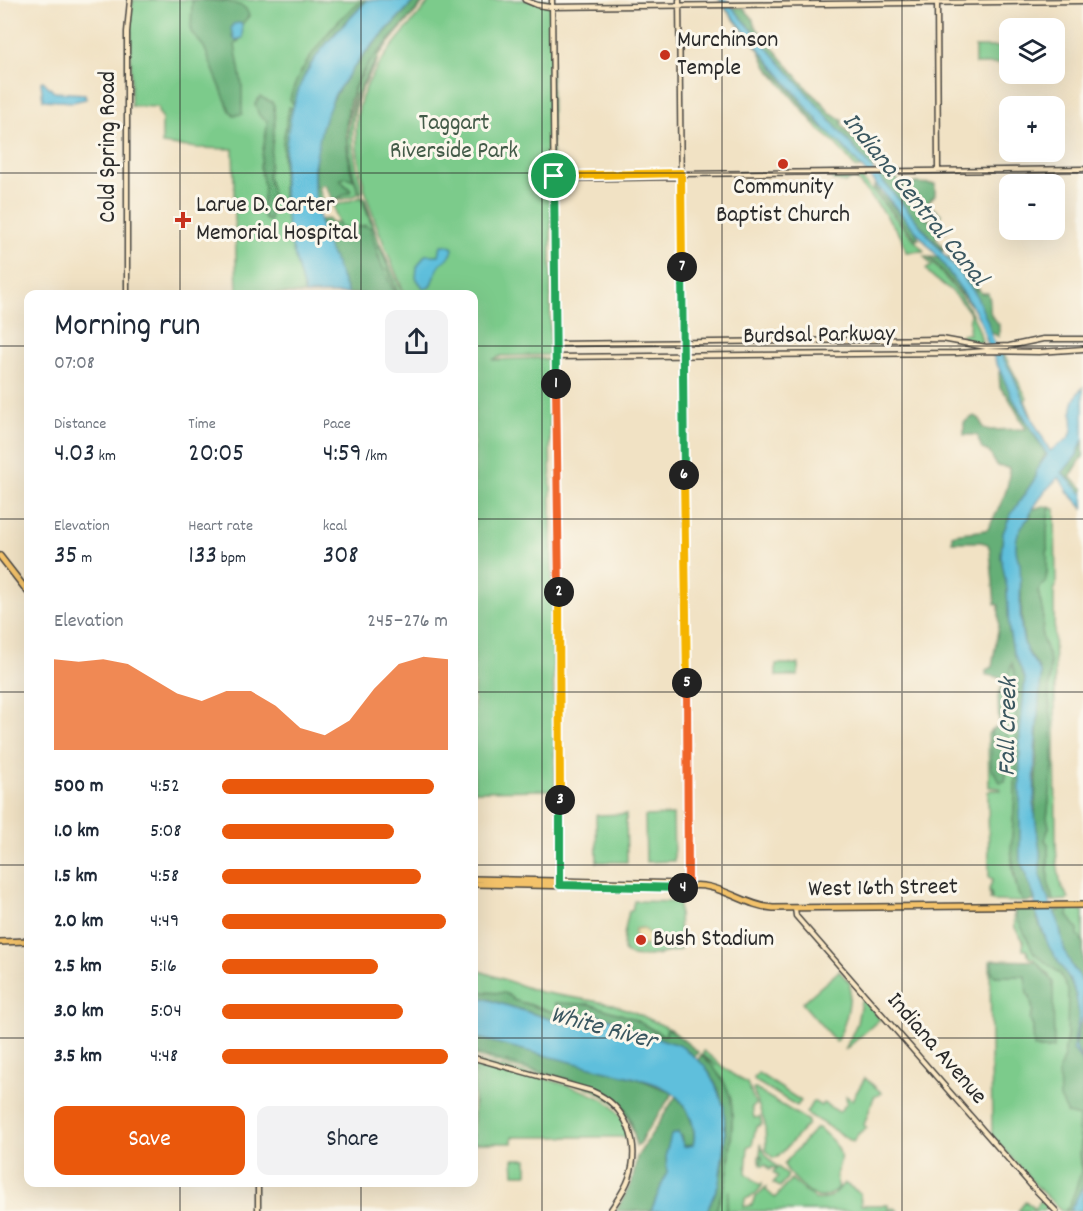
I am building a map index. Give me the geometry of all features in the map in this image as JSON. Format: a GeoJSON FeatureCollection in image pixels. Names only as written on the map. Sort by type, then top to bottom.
{"type":"FeatureCollection","features":[{"type":"Feature","properties":{"kind":"main road"},"geometry":{"type":"LineString","coordinates":[[0,556],[24,587]]}},
{"type":"Feature","properties":{"kind":"main road","name":"West 16th Street"},"geometry":{"type":"LineString","coordinates":[[478,881],[683,884],[721,890],[765,907],[1083,905]]}},
{"type":"Feature","properties":{"kind":"main road"},"geometry":{"type":"LineString","coordinates":[[0,942],[24,941]]}},
{"type":"Feature","properties":{"kind":"street","name":"Cold Spring Road"},"geometry":{"type":"LineString","coordinates":[[127,290],[127,32],[130,0]]}},
{"type":"Feature","properties":{"kind":"street"},"geometry":{"type":"LineString","coordinates":[[525,0],[537,5],[552,7],[679,3],[1083,1]]}},
{"type":"Feature","properties":{"kind":"street"},"geometry":{"type":"LineString","coordinates":[[552,0],[560,883]]}},
{"type":"Feature","properties":{"kind":"street"},"geometry":{"type":"LineString","coordinates":[[937,1],[938,170]]}},
{"type":"Feature","properties":{"kind":"street"},"geometry":{"type":"LineString","coordinates":[[679,3],[688,886]]}},
{"type":"Feature","properties":{"kind":"street"},"geometry":{"type":"LineString","coordinates":[[554,177],[862,171],[1083,170]]}},
{"type":"Feature","properties":{"kind":"street","name":"Burdsal Parkway"},"geometry":{"type":"LineString","coordinates":[[556,344],[945,339],[1039,352],[1083,350]]}},
{"type":"Feature","properties":{"kind":"street"},"geometry":{"type":"LineString","coordinates":[[1002,348],[1040,339],[1083,339]]}},
{"type":"Feature","properties":{"kind":"street","name":"Burdsal Parkway"},"geometry":{"type":"LineString","coordinates":[[556,357],[957,353],[1002,348]]}},
{"type":"Feature","properties":{"kind":"street","name":"Indiana Avenue"},"geometry":{"type":"LineString","coordinates":[[795,908],[796,916],[1056,1211]]}},
{"type":"Feature","properties":{"kind":"street"},"geometry":{"type":"LineString","coordinates":[[478,1059],[592,1091],[607,1099],[618,1110],[630,1130],[633,1158],[627,1181],[610,1211]]}},
{"type":"Feature","properties":{"kind":"street"},"geometry":{"type":"LineString","coordinates":[[258,1187],[258,1211]]}},
{"type":"Feature","properties":{"kind":"green space"},"geometry":{"type":"Polygon","coordinates":[[[133,0],[367,0],[362,6],[285,204],[304,290],[237,290],[233,149],[162,144],[162,117],[158,112],[158,107],[131,106],[133,0]]]}},
{"type":"Feature","properties":{"kind":"green space"},"geometry":{"type":"Polygon","coordinates":[[[192,0],[234,3],[245,8],[249,16],[242,24],[240,23],[232,36],[239,41],[235,45],[242,85],[242,114],[234,115],[230,111],[204,47],[191,32],[192,0]]]}},
{"type":"Feature","properties":{"kind":"green space"},"geometry":{"type":"Polygon","coordinates":[[[367,0],[335,33],[310,65],[294,105],[290,100],[294,87],[319,44],[342,18],[367,0]]]}},
{"type":"Feature","properties":{"kind":"green space"},"geometry":{"type":"Polygon","coordinates":[[[415,0],[425,0],[365,69],[352,94],[348,109],[347,138],[353,180],[346,177],[340,180],[351,191],[335,200],[325,185],[319,186],[324,204],[317,206],[315,167],[318,142],[324,119],[333,99],[356,64],[415,0]]]}},
{"type":"Feature","properties":{"kind":"green space","name":"Taggart Riverside Park"},"geometry":{"type":"Polygon","coordinates":[[[431,0],[551,0],[550,355],[501,356],[492,360],[538,358],[551,360],[549,363],[555,790],[478,791],[478,290],[403,290],[367,197],[360,170],[357,144],[357,119],[362,97],[375,70],[431,0]]]}},
{"type":"Feature","properties":{"kind":"green space"},"geometry":{"type":"Polygon","coordinates":[[[724,7],[825,129],[814,121],[783,82],[767,67],[759,50],[724,7]]]}},
{"type":"Feature","properties":{"kind":"green space"},"geometry":{"type":"Polygon","coordinates":[[[732,7],[743,8],[749,13],[754,25],[810,92],[830,113],[842,120],[842,125],[852,138],[861,138],[868,155],[879,162],[879,166],[871,168],[732,7]]]}},
{"type":"Feature","properties":{"kind":"green space"},"geometry":{"type":"Polygon","coordinates":[[[397,33],[367,74],[351,108],[346,134],[351,169],[359,194],[333,202],[332,198],[339,199],[343,194],[349,193],[350,189],[340,180],[346,177],[353,179],[346,153],[345,131],[355,88],[371,60],[397,33]]]}},
{"type":"Feature","properties":{"kind":"green space"},"geometry":{"type":"Polygon","coordinates":[[[975,47],[999,47],[999,64],[975,64],[975,47]]]}},
{"type":"Feature","properties":{"kind":"green space"},"geometry":{"type":"Polygon","coordinates":[[[378,59],[360,93],[354,118],[353,142],[356,166],[363,191],[361,194],[350,158],[348,141],[350,124],[359,92],[378,59]]]}},
{"type":"Feature","properties":{"kind":"green space"},"geometry":{"type":"Polygon","coordinates":[[[767,67],[783,82],[814,121],[834,137],[862,168],[856,168],[833,141],[819,130],[767,67]]]}},
{"type":"Feature","properties":{"kind":"green space"},"geometry":{"type":"Polygon","coordinates":[[[260,97],[274,105],[275,123],[268,177],[272,192],[268,206],[271,213],[270,221],[266,220],[262,212],[264,186],[260,167],[267,121],[259,115],[255,104],[260,97]]]}},
{"type":"Feature","properties":{"kind":"green space"},"geometry":{"type":"Polygon","coordinates":[[[289,107],[292,108],[285,166],[285,204],[283,206],[283,142],[289,107]]]}},
{"type":"Feature","properties":{"kind":"green space"},"geometry":{"type":"Polygon","coordinates":[[[882,173],[887,179],[890,174],[895,175],[899,186],[915,183],[935,184],[935,195],[929,201],[929,205],[941,214],[940,217],[924,217],[946,229],[946,232],[938,232],[936,238],[944,249],[943,251],[875,174],[882,173]]]}},
{"type":"Feature","properties":{"kind":"green space"},"geometry":{"type":"Polygon","coordinates":[[[830,174],[858,174],[924,251],[906,252],[902,238],[854,177],[845,183],[833,180],[830,174]]]}},
{"type":"Feature","properties":{"kind":"green space"},"geometry":{"type":"Polygon","coordinates":[[[874,186],[915,230],[919,239],[916,239],[874,190],[874,186]]]}},
{"type":"Feature","properties":{"kind":"green space"},"geometry":{"type":"Polygon","coordinates":[[[362,196],[365,198],[379,242],[401,290],[397,290],[362,196]]]}},
{"type":"Feature","properties":{"kind":"green space"},"geometry":{"type":"Polygon","coordinates":[[[361,197],[396,290],[387,279],[374,241],[365,225],[351,229],[342,227],[337,219],[334,206],[361,197]]]}},
{"type":"Feature","properties":{"kind":"green space"},"geometry":{"type":"Polygon","coordinates":[[[329,219],[330,223],[337,223],[345,228],[370,227],[379,259],[393,290],[346,290],[323,238],[320,220],[329,219]]]}},
{"type":"Feature","properties":{"kind":"green space"},"geometry":{"type":"Polygon","coordinates":[[[924,256],[932,262],[963,300],[975,320],[982,343],[962,337],[962,334],[969,334],[970,313],[955,294],[928,272],[926,269],[932,266],[924,256]]]}},
{"type":"Feature","properties":{"kind":"green space"},"geometry":{"type":"Polygon","coordinates":[[[930,257],[939,258],[973,308],[930,257]]]}},
{"type":"Feature","properties":{"kind":"green space"},"geometry":{"type":"Polygon","coordinates":[[[948,257],[962,257],[962,261],[959,262],[979,289],[976,290],[964,272],[948,257]]]}},
{"type":"Feature","properties":{"kind":"green space"},"geometry":{"type":"Polygon","coordinates":[[[955,266],[964,272],[976,290],[988,293],[992,316],[999,324],[999,337],[991,332],[975,293],[955,266]]]}},
{"type":"Feature","properties":{"kind":"green space"},"geometry":{"type":"Polygon","coordinates":[[[1000,354],[1004,354],[1027,398],[1025,400],[1035,425],[1012,373],[1000,354]]]}},
{"type":"Feature","properties":{"kind":"green space"},"geometry":{"type":"Polygon","coordinates":[[[999,372],[1018,409],[1046,453],[1037,469],[1036,477],[1010,516],[1003,533],[1001,557],[1007,588],[1009,630],[1013,651],[1025,678],[1020,734],[1020,859],[1035,901],[1024,902],[1018,894],[1011,851],[1015,796],[1016,680],[1012,663],[1007,696],[1006,774],[1005,781],[1000,782],[991,767],[991,730],[999,726],[998,696],[1003,684],[1002,678],[986,675],[986,670],[992,667],[999,624],[999,605],[995,604],[990,551],[988,544],[981,542],[952,542],[952,535],[988,529],[1003,500],[1009,476],[1009,468],[997,466],[989,452],[982,449],[977,435],[964,435],[964,422],[974,416],[980,419],[983,428],[990,430],[1026,429],[1007,395],[1000,388],[999,372]]]}},
{"type":"Feature","properties":{"kind":"green space"},"geometry":{"type":"Polygon","coordinates":[[[1083,440],[1083,456],[1070,477],[1083,488],[1083,494],[1062,472],[1077,455],[1083,440]]]}},
{"type":"Feature","properties":{"kind":"green space"},"geometry":{"type":"Polygon","coordinates":[[[1044,506],[1050,508],[1047,527],[1047,575],[1045,584],[1038,591],[1043,613],[1042,638],[1050,660],[1049,697],[1053,765],[1047,818],[1049,827],[1045,840],[1048,844],[1048,881],[1053,901],[1049,901],[1040,875],[1040,852],[1035,817],[1039,668],[1025,647],[1020,564],[1016,544],[1021,525],[1029,518],[1033,509],[1044,506]]]}},
{"type":"Feature","properties":{"kind":"green space"},"geometry":{"type":"Polygon","coordinates":[[[1049,507],[1055,509],[1057,862],[1061,886],[1069,898],[1053,901],[1048,881],[1048,844],[1045,840],[1049,827],[1047,818],[1053,765],[1049,697],[1050,660],[1042,638],[1043,613],[1038,591],[1047,575],[1046,531],[1049,507]]]}},
{"type":"Feature","properties":{"kind":"green space"},"geometry":{"type":"Polygon","coordinates":[[[1011,662],[1014,667],[1016,686],[1012,864],[1018,890],[1024,902],[992,901],[989,889],[993,879],[989,877],[988,792],[1001,790],[989,787],[988,734],[991,730],[992,754],[1007,754],[1007,679],[1011,662]]]}},
{"type":"Feature","properties":{"kind":"green space"},"geometry":{"type":"Polygon","coordinates":[[[776,664],[798,664],[798,676],[776,676],[776,664]]]}},
{"type":"Feature","properties":{"kind":"green space"},"geometry":{"type":"Polygon","coordinates":[[[626,814],[627,862],[597,862],[596,815],[626,814]]]}},
{"type":"Feature","properties":{"kind":"green space"},"geometry":{"type":"Polygon","coordinates":[[[673,815],[674,861],[646,862],[645,816],[673,815]]]}},
{"type":"Feature","properties":{"kind":"green space"},"geometry":{"type":"Polygon","coordinates":[[[634,901],[679,902],[680,950],[641,957],[627,954],[623,947],[624,937],[629,911],[632,911],[634,901]]]}},
{"type":"Feature","properties":{"kind":"green space"},"geometry":{"type":"Polygon","coordinates":[[[1015,909],[1035,909],[1044,935],[1072,985],[1079,1012],[1073,1049],[1083,1062],[1083,1186],[1070,1211],[1065,1211],[1070,1205],[1082,1170],[1079,1117],[1068,1114],[1060,1098],[1059,1070],[1067,1035],[1068,990],[1060,974],[1034,953],[1016,916],[1015,909]]]}},
{"type":"Feature","properties":{"kind":"green space"},"geometry":{"type":"Polygon","coordinates":[[[1069,909],[1068,916],[1078,929],[1078,936],[1083,941],[1083,985],[1066,955],[1054,913],[1069,909]]]}},
{"type":"Feature","properties":{"kind":"green space"},"geometry":{"type":"Polygon","coordinates":[[[1014,910],[1083,910],[1083,1211],[1062,1211],[992,1136],[990,961],[993,960],[995,976],[1025,976],[1033,1011],[1030,1020],[1033,1027],[1034,1047],[1049,1049],[1049,975],[1034,961],[1034,958],[1029,958],[1027,950],[1023,950],[1023,940],[1015,928],[1014,910]]]}},
{"type":"Feature","properties":{"kind":"green space"},"geometry":{"type":"Polygon","coordinates":[[[993,960],[1036,961],[1053,982],[1054,1048],[1034,1047],[1033,1027],[1030,1020],[1033,1011],[1030,996],[1027,994],[1025,976],[995,976],[992,972],[993,960]]]}},
{"type":"Feature","properties":{"kind":"green space"},"geometry":{"type":"Polygon","coordinates":[[[478,970],[540,992],[612,1004],[670,1029],[667,1030],[666,1035],[662,1035],[632,1018],[589,1004],[555,1004],[559,1011],[552,1012],[483,992],[478,988],[478,970]]]}},
{"type":"Feature","properties":{"kind":"green space"},"geometry":{"type":"Polygon","coordinates":[[[839,971],[850,983],[850,991],[845,1021],[836,1042],[802,1003],[839,971]]]}},
{"type":"Feature","properties":{"kind":"green space"},"geometry":{"type":"Polygon","coordinates":[[[478,988],[483,992],[504,993],[511,996],[513,1000],[552,1012],[559,1010],[555,1003],[589,1004],[632,1018],[662,1035],[666,1035],[666,1030],[670,1029],[698,1052],[695,1057],[681,1046],[621,1028],[629,1025],[596,1015],[580,1023],[562,1023],[478,996],[478,988]]]}},
{"type":"Feature","properties":{"kind":"green space"},"geometry":{"type":"Polygon","coordinates":[[[864,999],[880,1019],[845,1050],[857,1023],[861,1001],[864,999]]]}},
{"type":"Feature","properties":{"kind":"green space"},"geometry":{"type":"Polygon","coordinates":[[[1083,1017],[1083,1060],[1075,1046],[1083,1017]]]}},
{"type":"Feature","properties":{"kind":"green space"},"geometry":{"type":"Polygon","coordinates":[[[478,1038],[642,1080],[673,1093],[640,1144],[636,1146],[626,1109],[606,1092],[478,1054],[478,1038]]]}},
{"type":"Feature","properties":{"kind":"green space"},"geometry":{"type":"Polygon","coordinates":[[[704,1051],[747,1083],[756,1105],[752,1107],[754,1118],[760,1117],[762,1124],[756,1127],[752,1145],[748,1146],[746,1173],[760,1185],[762,1183],[762,1186],[755,1195],[745,1199],[744,1207],[752,1205],[754,1199],[766,1187],[766,1190],[775,1198],[791,1179],[815,1199],[828,1198],[835,1194],[844,1183],[860,1193],[861,1205],[888,1205],[888,1209],[895,1208],[898,1211],[726,1211],[729,1190],[725,1211],[716,1211],[729,1166],[731,1104],[722,1080],[701,1055],[717,1066],[702,1054],[704,1051]]]}},
{"type":"Feature","properties":{"kind":"green space"},"geometry":{"type":"Polygon","coordinates":[[[478,1054],[603,1091],[622,1104],[629,1117],[634,1134],[628,1119],[617,1104],[593,1089],[478,1057],[478,1054]]]}},
{"type":"Feature","properties":{"kind":"green space"},"geometry":{"type":"Polygon","coordinates":[[[701,1055],[724,1082],[730,1095],[732,1108],[727,1178],[716,1211],[707,1211],[717,1188],[722,1166],[725,1150],[725,1117],[717,1086],[709,1072],[698,1060],[701,1055]]]}},
{"type":"Feature","properties":{"kind":"green space"},"geometry":{"type":"Polygon","coordinates":[[[478,1062],[566,1085],[600,1098],[617,1112],[629,1137],[512,1137],[512,1143],[478,1143],[478,1062]]]}},
{"type":"Feature","properties":{"kind":"green space"},"geometry":{"type":"Polygon","coordinates":[[[758,1073],[801,1101],[797,1106],[755,1081],[754,1078],[758,1073]]]}},
{"type":"Feature","properties":{"kind":"green space"},"geometry":{"type":"Polygon","coordinates":[[[865,1078],[882,1093],[874,1097],[864,1125],[867,1128],[859,1133],[853,1142],[806,1113],[813,1101],[821,1106],[823,1103],[839,1112],[847,1103],[846,1096],[852,1100],[865,1078]]]}},
{"type":"Feature","properties":{"kind":"green space"},"geometry":{"type":"Polygon","coordinates":[[[754,1088],[808,1121],[808,1124],[778,1157],[773,1158],[766,1150],[765,1124],[754,1088]]]}},
{"type":"Feature","properties":{"kind":"green space"},"geometry":{"type":"Polygon","coordinates":[[[676,1096],[690,1119],[694,1132],[693,1145],[684,1146],[681,1136],[666,1153],[667,1172],[651,1211],[616,1211],[632,1182],[637,1157],[676,1096]]]}},
{"type":"Feature","properties":{"kind":"green space"},"geometry":{"type":"Polygon","coordinates":[[[816,1128],[819,1128],[839,1150],[840,1163],[836,1177],[839,1187],[824,1197],[818,1197],[804,1188],[784,1164],[816,1128]]]}},
{"type":"Feature","properties":{"kind":"green space"},"geometry":{"type":"Polygon","coordinates":[[[761,1145],[767,1157],[777,1167],[775,1169],[772,1167],[770,1170],[765,1164],[763,1166],[760,1164],[762,1161],[759,1162],[759,1156],[763,1159],[760,1154],[761,1145]]]}},
{"type":"Feature","properties":{"kind":"green space"},"geometry":{"type":"Polygon","coordinates":[[[513,1159],[527,1159],[527,1174],[514,1174],[513,1159]]]}},
{"type":"Feature","properties":{"kind":"green space"},"geometry":{"type":"Polygon","coordinates":[[[778,1167],[787,1175],[780,1187],[773,1183],[778,1177],[773,1172],[778,1167]]]}},
{"type":"Feature","properties":{"kind":"green space"},"geometry":{"type":"Polygon","coordinates":[[[1041,1200],[1048,1207],[1044,1211],[1018,1211],[1026,1201],[1034,1209],[1041,1200]]]}},
{"type":"Feature","properties":{"kind":"sand"},"geometry":{"type":"Polygon","coordinates":[[[643,928],[651,935],[652,945],[635,946],[635,929],[643,928]]]}},
{"type":"Feature","properties":{"kind":"water"},"geometry":{"type":"Polygon","coordinates":[[[367,0],[415,0],[361,57],[335,94],[322,127],[314,167],[314,188],[323,238],[346,290],[304,290],[286,215],[285,152],[291,114],[302,80],[330,40],[367,0]]]}},
{"type":"Feature","properties":{"kind":"water","name":"Fall Creek"},"geometry":{"type":"Polygon","coordinates":[[[719,0],[726,0],[906,208],[975,293],[994,342],[1012,373],[1030,415],[1050,451],[1069,438],[1072,431],[1073,402],[1083,387],[1083,439],[1077,455],[1062,473],[1083,494],[1083,508],[1068,492],[1059,477],[1045,491],[1030,513],[1030,517],[1021,527],[1016,551],[1020,564],[1020,616],[1023,636],[1026,650],[1041,675],[1035,752],[1034,809],[1040,852],[1040,875],[1058,920],[1065,952],[1083,985],[1083,1017],[1075,1046],[1083,1062],[1073,1049],[1079,1015],[1076,996],[1070,980],[1049,947],[1020,859],[1020,734],[1025,678],[1013,651],[1009,630],[1007,588],[1001,557],[1003,533],[1010,516],[1036,477],[1037,469],[1047,455],[1012,397],[987,342],[980,320],[939,258],[844,147],[825,129],[719,0]]]}},
{"type":"Feature","properties":{"kind":"water"},"geometry":{"type":"Polygon","coordinates":[[[240,23],[243,38],[235,40],[231,29],[233,24],[240,23]]]}},
{"type":"Feature","properties":{"kind":"water"},"geometry":{"type":"Polygon","coordinates":[[[43,81],[54,92],[85,94],[86,99],[73,102],[43,100],[41,82],[43,81]]]}},
{"type":"Feature","properties":{"kind":"water"},"geometry":{"type":"Polygon","coordinates":[[[441,245],[453,248],[452,254],[439,266],[430,287],[424,289],[416,278],[417,267],[425,255],[439,255],[441,245]]]}},
{"type":"Feature","properties":{"kind":"water","name":"White River"},"geometry":{"type":"Polygon","coordinates":[[[478,996],[562,1023],[580,1023],[589,1020],[591,1015],[596,1015],[628,1024],[630,1026],[616,1028],[649,1035],[681,1046],[705,1066],[724,1107],[725,1137],[719,1183],[707,1211],[651,1211],[667,1172],[666,1153],[671,1135],[678,1132],[684,1147],[693,1145],[693,1124],[687,1109],[677,1097],[658,1085],[641,1079],[478,1038],[478,996]]]}},
{"type":"Feature","properties":{"kind":"water"},"geometry":{"type":"Polygon","coordinates":[[[1083,1186],[1083,1211],[1070,1211],[1083,1186]]]}},
{"type":"Feature","properties":{"kind":"place","name":"Murchinson Temple"},"geometry":{"type":"Point","coordinates":[665,55]}},
{"type":"Feature","properties":{"kind":"place","name":"Community Baptist Church"},"geometry":{"type":"Point","coordinates":[783,164]}},
{"type":"Feature","properties":{"kind":"place","name":"Larue D. Carter Memorial Hospital"},"geometry":{"type":"Point","coordinates":[183,220]}},
{"type":"Feature","properties":{"kind":"place","name":"Bush Stadium"},"geometry":{"type":"Point","coordinates":[641,940]}},
{"type":"Feature","properties":{"kind":"route"},"geometry":{"type":"LineString","coordinates":[[681,173],[688,879],[688,886],[683,888],[560,885],[554,176],[681,173]]}},
{"type":"Feature","properties":{"kind":"water label","name":"Indiana Central Canal"},"geometry":{"type":"Point","coordinates":[914,200]}}]}
